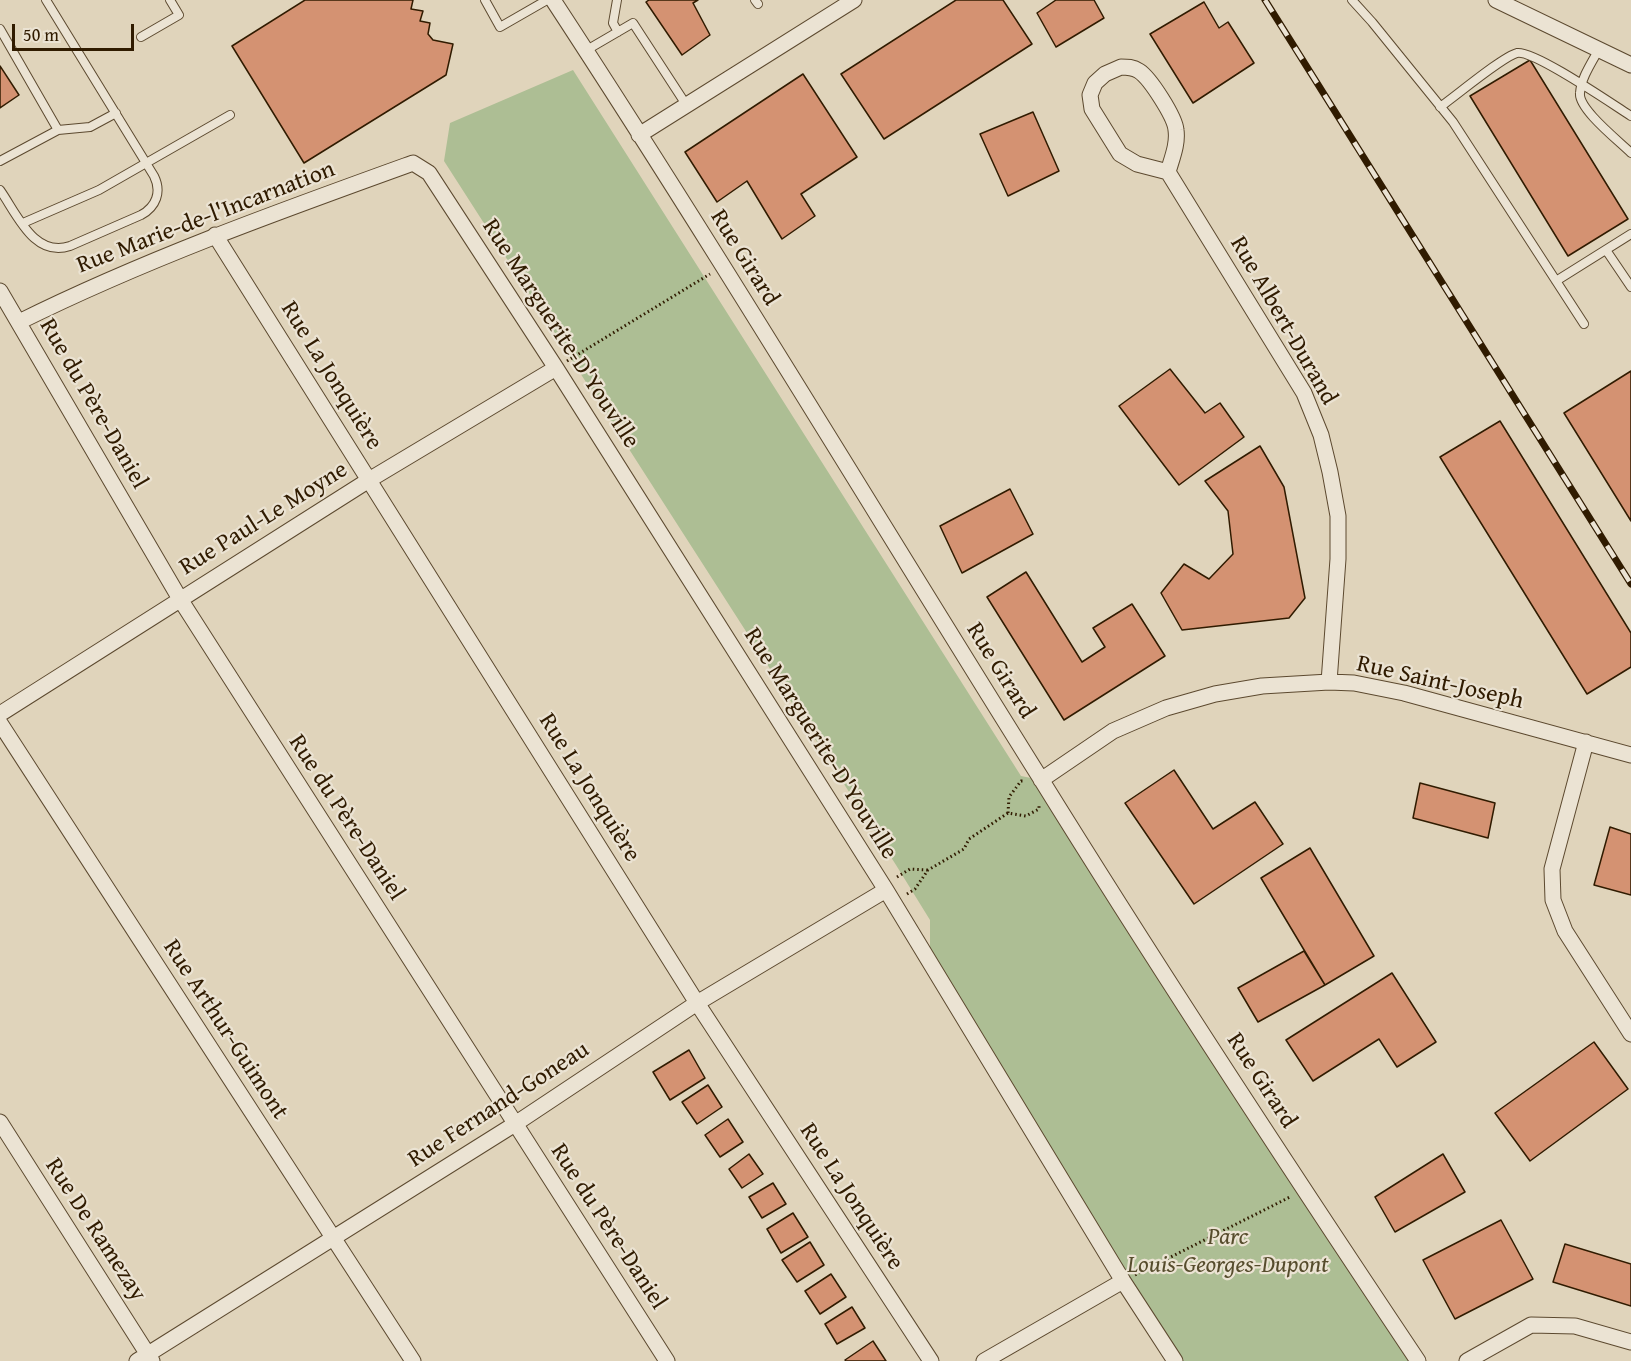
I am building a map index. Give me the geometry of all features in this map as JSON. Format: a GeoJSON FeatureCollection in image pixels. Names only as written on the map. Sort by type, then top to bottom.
{"type":"FeatureCollection","features":[{"type":"Feature","properties":{"kind":"street","name":"Rue Girard"},"geometry":{"type":"LineString","coordinates":[[553,0],[724,266],[1041,780],[1304,1190],[1418,1361]]}},
{"type":"Feature","properties":{"kind":"street"},"geometry":{"type":"LineString","coordinates":[[639,135],[854,0]]}},
{"type":"Feature","properties":{"kind":"street"},"geometry":{"type":"LineString","coordinates":[[1496,0],[1631,65]]}},
{"type":"Feature","properties":{"kind":"street"},"geometry":{"type":"LineString","coordinates":[[1126,67],[1140,71],[1147,78],[1172,116],[1176,128],[1176,141],[1168,172],[1137,164],[1120,154],[1090,104],[1091,91],[1098,79],[1116,68],[1126,67]]}},
{"type":"Feature","properties":{"kind":"street","name":"Rue Marie-de-l'Incarnation"},"geometry":{"type":"LineString","coordinates":[[19,322],[83,290],[215,235],[413,163]]}},
{"type":"Feature","properties":{"kind":"street","name":"Rue Marguerite-D'Youville"},"geometry":{"type":"LineString","coordinates":[[413,163],[429,173],[556,368],[886,890],[1123,1281],[1175,1361]]}},
{"type":"Feature","properties":{"kind":"street","name":"Rue Albert-Durand"},"geometry":{"type":"LineString","coordinates":[[1168,172],[1304,393],[1321,435],[1338,516],[1338,559],[1329,682]]}},
{"type":"Feature","properties":{"kind":"street","name":"Rue La Jonquière"},"geometry":{"type":"LineString","coordinates":[[215,235],[697,1003],[931,1361]]}},
{"type":"Feature","properties":{"kind":"street","name":"Rue du Père-Daniel"},"geometry":{"type":"LineString","coordinates":[[0,291],[180,599],[667,1361]]}},
{"type":"Feature","properties":{"kind":"street","name":"Rue Paul-Le Moyne"},"geometry":{"type":"LineString","coordinates":[[0,714],[369,480],[556,368]]}},
{"type":"Feature","properties":{"kind":"street","name":"Rue Saint-Joseph"},"geometry":{"type":"LineString","coordinates":[[1041,780],[1113,731],[1166,708],[1215,694],[1253,687],[1329,682],[1354,683],[1404,693],[1631,754]]}},
{"type":"Feature","properties":{"kind":"street","name":"Rue Arthur-Guimont"},"geometry":{"type":"LineString","coordinates":[[0,723],[412,1361]]}},
{"type":"Feature","properties":{"kind":"street"},"geometry":{"type":"LineString","coordinates":[[1586,742],[1552,869],[1553,900],[1565,931],[1631,1034]]}},
{"type":"Feature","properties":{"kind":"street","name":"Rue Fernand-Goneau"},"geometry":{"type":"LineString","coordinates":[[147,1359],[332,1237],[515,1124],[697,1003],[886,890]]}},
{"type":"Feature","properties":{"kind":"street","name":"Rue De Ramezay"},"geometry":{"type":"LineString","coordinates":[[0,1122],[147,1359]]}},
{"type":"Feature","properties":{"kind":"street"},"geometry":{"type":"LineString","coordinates":[[984,1361],[1123,1281]]}},
{"type":"Feature","properties":{"kind":"street"},"geometry":{"type":"LineString","coordinates":[[1467,1361],[1531,1325],[1575,1326],[1631,1342]]}},
{"type":"Feature","properties":{"kind":"lane"},"geometry":{"type":"LineString","coordinates":[[0,190],[38,243],[48,248],[59,249],[141,215],[153,205],[158,191],[156,181],[146,162],[46,0]]}},
{"type":"Feature","properties":{"kind":"lane"},"geometry":{"type":"LineString","coordinates":[[141,37],[179,15],[170,0]]}},
{"type":"Feature","properties":{"kind":"lane"},"geometry":{"type":"LineString","coordinates":[[485,0],[500,27],[547,0]]}},
{"type":"Feature","properties":{"kind":"lane"},"geometry":{"type":"LineString","coordinates":[[617,0],[613,23],[618,32]]}},
{"type":"Feature","properties":{"kind":"lane"},"geometry":{"type":"LineString","coordinates":[[1352,0],[1459,131],[1584,324]]}},
{"type":"Feature","properties":{"kind":"lane"},"geometry":{"type":"LineString","coordinates":[[585,51],[633,23],[687,106]]}},
{"type":"Feature","properties":{"kind":"lane"},"geometry":{"type":"LineString","coordinates":[[0,29],[58,130]]}},
{"type":"Feature","properties":{"kind":"lane"},"geometry":{"type":"LineString","coordinates":[[1599,49],[1579,95],[1584,107],[1631,153]]}},
{"type":"Feature","properties":{"kind":"lane"},"geometry":{"type":"LineString","coordinates":[[1440,107],[1508,57],[1518,53],[1534,57],[1631,116]]}},
{"type":"Feature","properties":{"kind":"lane"},"geometry":{"type":"LineString","coordinates":[[0,161],[58,130],[90,127],[116,113]]}},
{"type":"Feature","properties":{"kind":"lane"},"geometry":{"type":"LineString","coordinates":[[22,223],[99,190],[230,115]]}},
{"type":"Feature","properties":{"kind":"lane"},"geometry":{"type":"LineString","coordinates":[[1556,281],[1631,234]]}},
{"type":"Feature","properties":{"kind":"lane"},"geometry":{"type":"LineString","coordinates":[[1606,250],[1631,287]]}},
{"type":"Feature","properties":{"kind":"path"},"geometry":{"type":"LineString","coordinates":[[556,368],[724,266]]}},
{"type":"Feature","properties":{"kind":"path"},"geometry":{"type":"LineString","coordinates":[[928,870],[910,869],[894,879],[886,890],[904,896],[915,889],[928,870],[964,849],[969,839],[1008,813],[1026,816],[1039,809],[1041,780],[1021,781],[1009,797],[1008,813]]}},
{"type":"Feature","properties":{"kind":"path"},"geometry":{"type":"LineString","coordinates":[[1123,1281],[1304,1190]]}},
{"type":"Feature","properties":{"kind":"green space","name":"Parc Louis-Georges-Dupont"},"geometry":{"type":"Polygon","coordinates":[[[573,70],[1021,776],[1041,780],[1424,1361],[1175,1361],[930,976],[930,920],[444,161],[450,123],[573,70]]]}},
{"type":"Feature","properties":{"kind":"building"},"geometry":{"type":"Polygon","coordinates":[[[305,0],[413,0],[411,9],[423,11],[420,21],[430,23],[428,34],[433,40],[453,44],[446,75],[304,163],[232,46],[305,0]]]}},
{"type":"Feature","properties":{"kind":"building"},"geometry":{"type":"Polygon","coordinates":[[[649,0],[698,0],[693,3],[710,35],[682,55],[646,2],[649,0]]]}},
{"type":"Feature","properties":{"kind":"building"},"geometry":{"type":"Polygon","coordinates":[[[956,0],[1003,0],[1032,44],[884,139],[841,74],[956,0]]]}},
{"type":"Feature","properties":{"kind":"building"},"geometry":{"type":"Polygon","coordinates":[[[1056,0],[1094,0],[1104,18],[1056,47],[1037,13],[1056,0]]]}},
{"type":"Feature","properties":{"kind":"building"},"geometry":{"type":"Polygon","coordinates":[[[1204,2],[1219,28],[1228,22],[1254,63],[1193,103],[1150,34],[1204,2]]]}},
{"type":"Feature","properties":{"kind":"building"},"geometry":{"type":"Polygon","coordinates":[[[1530,60],[1628,219],[1568,256],[1470,96],[1530,60]]]}},
{"type":"Feature","properties":{"kind":"building"},"geometry":{"type":"Polygon","coordinates":[[[0,66],[19,95],[0,108],[0,66]]]}},
{"type":"Feature","properties":{"kind":"building"},"geometry":{"type":"Polygon","coordinates":[[[803,74],[857,157],[801,194],[815,216],[782,239],[747,181],[717,202],[685,152],[803,74]]]}},
{"type":"Feature","properties":{"kind":"building"},"geometry":{"type":"Polygon","coordinates":[[[1033,112],[1059,171],[1008,196],[980,134],[1033,112]]]}},
{"type":"Feature","properties":{"kind":"building"},"geometry":{"type":"Polygon","coordinates":[[[1170,369],[1205,413],[1220,403],[1244,437],[1179,485],[1119,406],[1170,369]]]}},
{"type":"Feature","properties":{"kind":"building"},"geometry":{"type":"Polygon","coordinates":[[[1631,371],[1631,521],[1564,413],[1631,371]]]}},
{"type":"Feature","properties":{"kind":"building"},"geometry":{"type":"Polygon","coordinates":[[[1500,421],[1631,633],[1631,667],[1587,694],[1440,457],[1500,421]]]}},
{"type":"Feature","properties":{"kind":"building"},"geometry":{"type":"Polygon","coordinates":[[[1260,446],[1284,487],[1305,598],[1289,618],[1182,630],[1161,593],[1184,564],[1209,579],[1233,554],[1228,511],[1205,481],[1260,446]]]}},
{"type":"Feature","properties":{"kind":"building"},"geometry":{"type":"Polygon","coordinates":[[[1010,489],[1033,534],[962,573],[940,526],[1010,489]]]}},
{"type":"Feature","properties":{"kind":"building"},"geometry":{"type":"Polygon","coordinates":[[[1026,572],[1082,662],[1105,647],[1093,628],[1132,604],[1165,656],[1064,720],[987,597],[1026,572]]]}},
{"type":"Feature","properties":{"kind":"building"},"geometry":{"type":"Polygon","coordinates":[[[1174,770],[1213,829],[1255,802],[1283,844],[1194,904],[1125,803],[1174,770]]]}},
{"type":"Feature","properties":{"kind":"building"},"geometry":{"type":"Polygon","coordinates":[[[1420,783],[1495,803],[1488,838],[1413,818],[1420,783]]]}},
{"type":"Feature","properties":{"kind":"building"},"geometry":{"type":"Polygon","coordinates":[[[1610,827],[1631,834],[1631,895],[1594,885],[1610,827]]]}},
{"type":"Feature","properties":{"kind":"building"},"geometry":{"type":"Polygon","coordinates":[[[1310,848],[1374,956],[1325,985],[1261,878],[1310,848]]]}},
{"type":"Feature","properties":{"kind":"building"},"geometry":{"type":"Polygon","coordinates":[[[1304,951],[1325,985],[1258,1022],[1238,988],[1304,951]]]}},
{"type":"Feature","properties":{"kind":"building"},"geometry":{"type":"Polygon","coordinates":[[[1392,973],[1436,1042],[1397,1067],[1379,1039],[1313,1081],[1286,1040],[1392,973]]]}},
{"type":"Feature","properties":{"kind":"building"},"geometry":{"type":"Polygon","coordinates":[[[1594,1042],[1628,1089],[1530,1161],[1495,1113],[1594,1042]]]}},
{"type":"Feature","properties":{"kind":"building"},"geometry":{"type":"Polygon","coordinates":[[[689,1050],[705,1078],[670,1100],[653,1072],[689,1050]]]}},
{"type":"Feature","properties":{"kind":"building"},"geometry":{"type":"Polygon","coordinates":[[[708,1085],[722,1107],[697,1124],[682,1102],[708,1085]]]}},
{"type":"Feature","properties":{"kind":"building"},"geometry":{"type":"Polygon","coordinates":[[[728,1119],[743,1142],[720,1157],[705,1135],[728,1119]]]}},
{"type":"Feature","properties":{"kind":"building"},"geometry":{"type":"Polygon","coordinates":[[[749,1154],[763,1174],[742,1188],[729,1169],[749,1154]]]}},
{"type":"Feature","properties":{"kind":"building"},"geometry":{"type":"Polygon","coordinates":[[[1443,1154],[1465,1192],[1395,1232],[1375,1197],[1443,1154]]]}},
{"type":"Feature","properties":{"kind":"building"},"geometry":{"type":"Polygon","coordinates":[[[773,1183],[786,1204],[762,1218],[749,1197],[773,1183]]]}},
{"type":"Feature","properties":{"kind":"building"},"geometry":{"type":"Polygon","coordinates":[[[793,1213],[808,1237],[781,1253],[767,1229],[793,1213]]]}},
{"type":"Feature","properties":{"kind":"building"},"geometry":{"type":"Polygon","coordinates":[[[1501,1220],[1533,1279],[1455,1319],[1423,1260],[1501,1220]]]}},
{"type":"Feature","properties":{"kind":"building"},"geometry":{"type":"Polygon","coordinates":[[[810,1242],[824,1265],[797,1282],[782,1260],[810,1242]]]}},
{"type":"Feature","properties":{"kind":"building"},"geometry":{"type":"Polygon","coordinates":[[[1565,1244],[1631,1264],[1631,1306],[1553,1282],[1565,1244]]]}},
{"type":"Feature","properties":{"kind":"building"},"geometry":{"type":"Polygon","coordinates":[[[831,1274],[846,1297],[820,1314],[805,1291],[831,1274]]]}},
{"type":"Feature","properties":{"kind":"building"},"geometry":{"type":"Polygon","coordinates":[[[852,1307],[865,1328],[837,1344],[825,1324],[852,1307]]]}},
{"type":"Feature","properties":{"kind":"building"},"geometry":{"type":"Polygon","coordinates":[[[873,1341],[886,1361],[845,1360],[873,1341]]]}},
{"type":"Feature","properties":{"kind":"railway"},"geometry":{"type":"LineString","coordinates":[[1265,0],[1631,584]]}}]}
